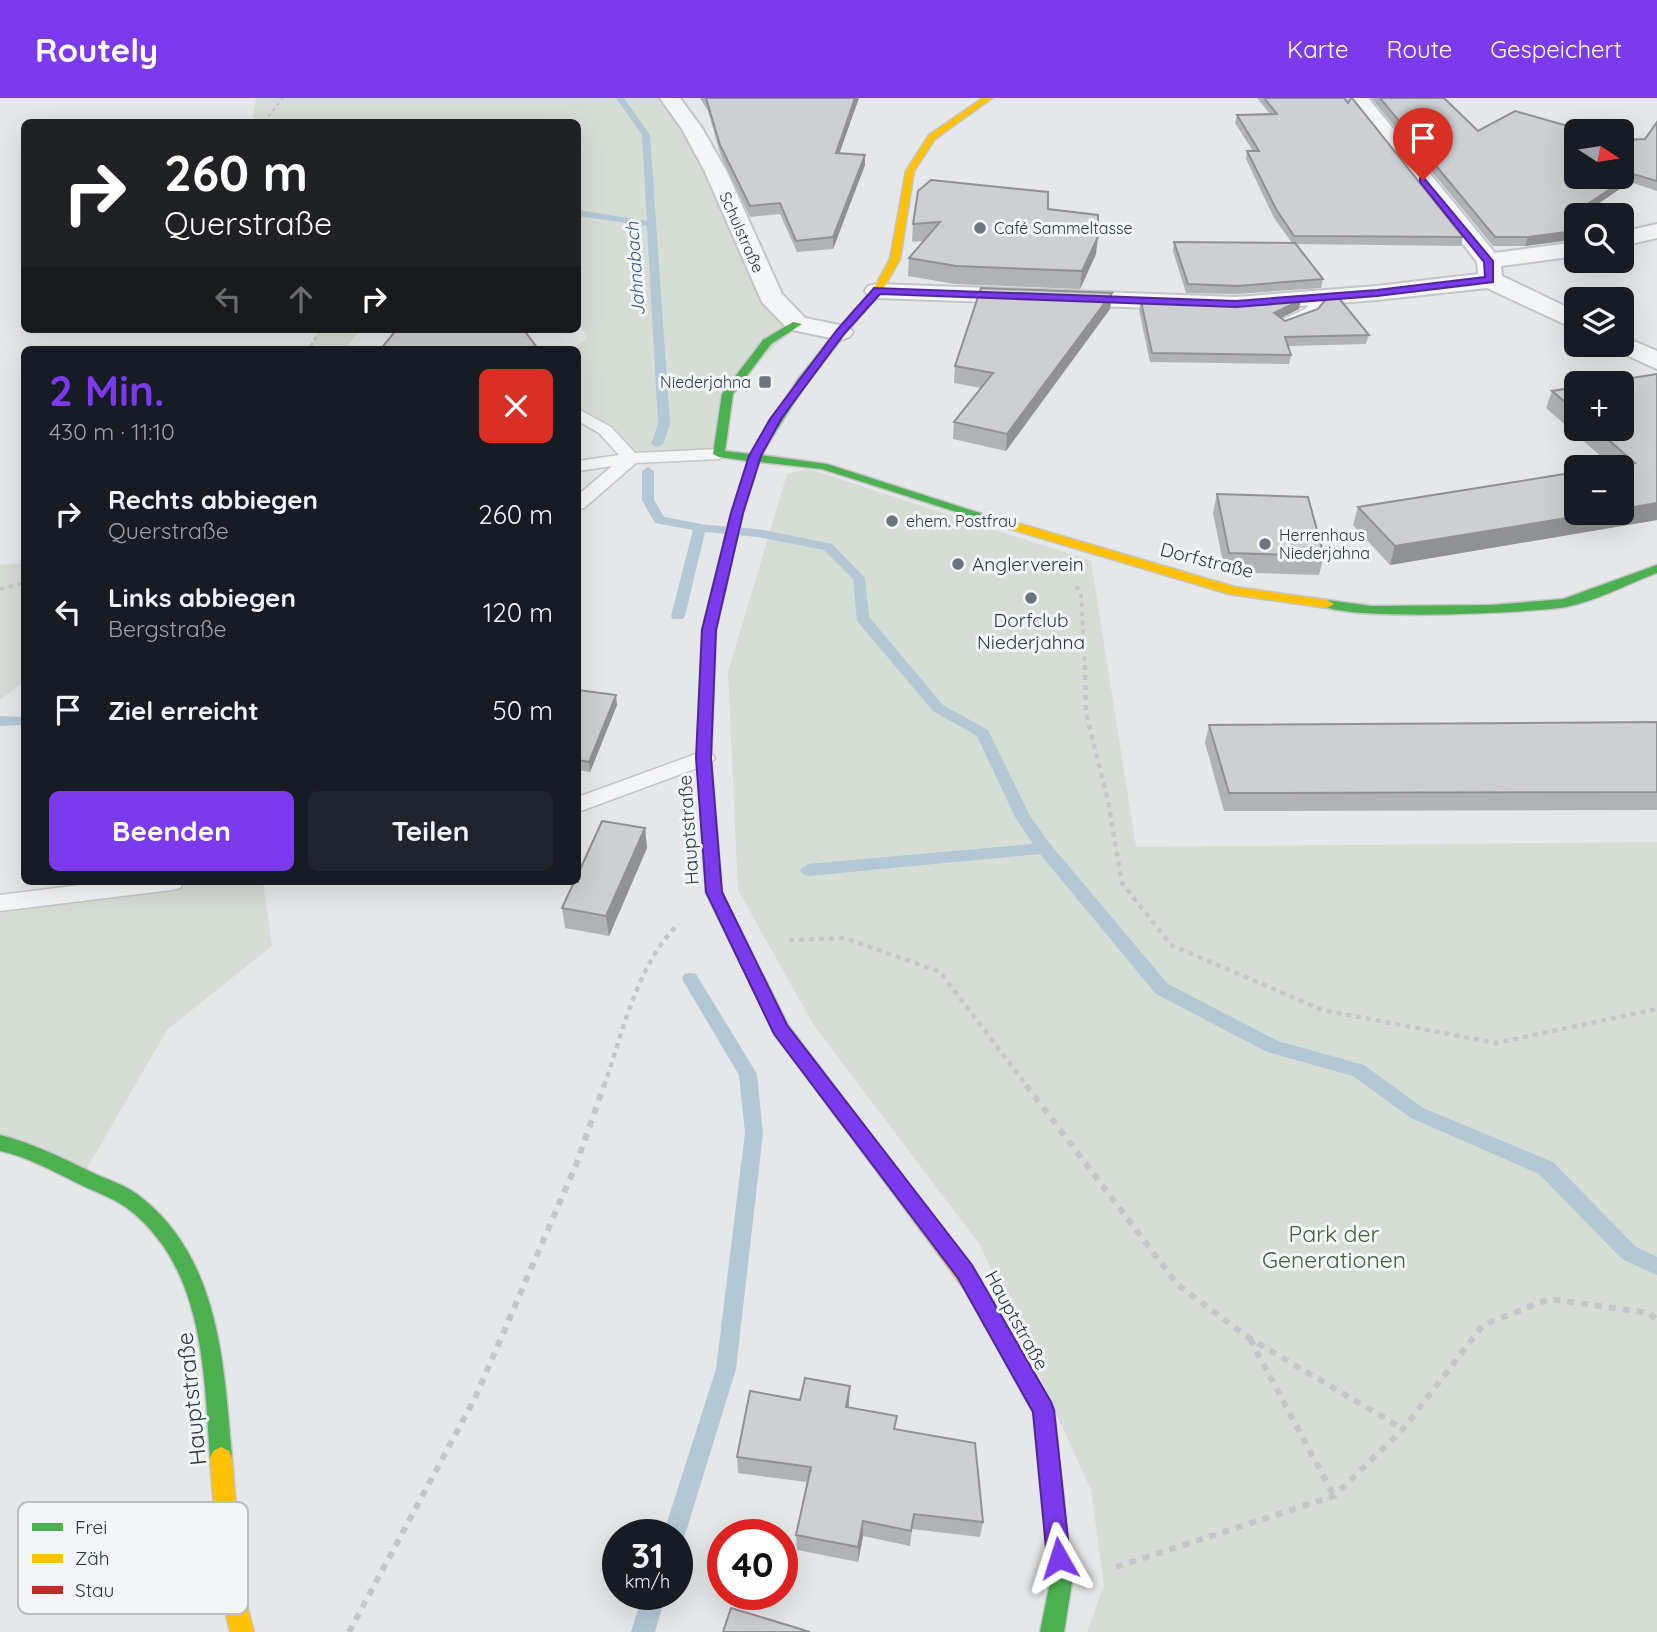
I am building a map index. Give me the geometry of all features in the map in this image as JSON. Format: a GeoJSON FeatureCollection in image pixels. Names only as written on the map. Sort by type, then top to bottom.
{"type":"FeatureCollection","features":[{"type":"Feature","properties":{"kind":"street","name":"Schulstraße"},"geometry":{"type":"LineString","coordinates":[[670,98],[692,128],[716,172],[771,297],[797,324]]}},
{"type":"Feature","properties":{"kind":"street","name":"Hauptstraße"},"geometry":{"type":"LineString","coordinates":[[988,98],[932,137],[910,171],[895,260],[877,290],[840,332],[796,390],[755,456],[737,513],[709,630],[704,758],[714,892],[781,1029],[965,1272],[1043,1410],[1061,1582],[1052,1632]]}},
{"type":"Feature","properties":{"kind":"street"},"geometry":{"type":"LineString","coordinates":[[1358,98],[1489,271],[1564,314]]}},
{"type":"Feature","properties":{"kind":"street"},"geometry":{"type":"LineString","coordinates":[[1634,236],[1657,231]]}},
{"type":"Feature","properties":{"kind":"street"},"geometry":{"type":"LineString","coordinates":[[877,290],[1236,304],[1323,297],[1489,271],[1564,252]]}},
{"type":"Feature","properties":{"kind":"street"},"geometry":{"type":"LineString","coordinates":[[719,454],[728,394],[767,342],[797,324],[840,332]]}},
{"type":"Feature","properties":{"kind":"street"},"geometry":{"type":"LineString","coordinates":[[1634,350],[1657,361]]}},
{"type":"Feature","properties":{"kind":"street","name":"Dorfstraße"},"geometry":{"type":"LineString","coordinates":[[719,454],[755,456],[824,466],[1234,591],[1371,610],[1492,609],[1565,603],[1657,569]]}},
{"type":"Feature","properties":{"kind":"street","name":"Hauptstraße"},"geometry":{"type":"LineString","coordinates":[[0,1143],[24,1148],[135,1203],[169,1238],[198,1290],[211,1343],[224,1502]]}},
{"type":"Feature","properties":{"kind":"street","name":"Hauptstraße"},"geometry":{"type":"LineString","coordinates":[[238,1614],[242,1632]]}},
{"type":"Feature","properties":{"kind":"lane"},"geometry":{"type":"LineString","coordinates":[[1282,323],[1310,312],[1323,297]]}},
{"type":"Feature","properties":{"kind":"lane"},"geometry":{"type":"LineString","coordinates":[[581,416],[605,429],[631,458]]}},
{"type":"Feature","properties":{"kind":"lane"},"geometry":{"type":"LineString","coordinates":[[581,466],[631,458],[719,454]]}},
{"type":"Feature","properties":{"kind":"lane"},"geometry":{"type":"LineString","coordinates":[[581,501],[631,458]]}},
{"type":"Feature","properties":{"kind":"lane"},"geometry":{"type":"LineString","coordinates":[[581,804],[704,758]]}},
{"type":"Feature","properties":{"kind":"lane"},"geometry":{"type":"LineString","coordinates":[[0,903],[147,885]]}},
{"type":"Feature","properties":{"kind":"path"},"geometry":{"type":"LineString","coordinates":[[266,119],[283,98]]}},
{"type":"Feature","properties":{"kind":"path"},"geometry":{"type":"LineString","coordinates":[[1044,535],[1081,594],[1085,629],[1086,713],[1108,801],[1122,883],[1171,945],[1322,1010],[1496,1043],[1657,1009]]}},
{"type":"Feature","properties":{"kind":"path"},"geometry":{"type":"LineString","coordinates":[[0,589],[21,584]]}},
{"type":"Feature","properties":{"kind":"path"},"geometry":{"type":"LineString","coordinates":[[349,1632],[475,1398],[576,1165],[643,975],[669,933],[714,892]]}},
{"type":"Feature","properties":{"kind":"path"},"geometry":{"type":"LineString","coordinates":[[737,941],[845,938],[940,972],[1178,1285],[1249,1338],[1403,1429]]}},
{"type":"Feature","properties":{"kind":"path"},"geometry":{"type":"LineString","coordinates":[[1125,1565],[1334,1496],[1403,1429],[1483,1325],[1549,1298],[1649,1313],[1657,1320]]}},
{"type":"Feature","properties":{"kind":"path"},"geometry":{"type":"LineString","coordinates":[[1249,1338],[1334,1496]]}},
{"type":"Feature","properties":{"kind":"green space"},"geometry":{"type":"Polygon","coordinates":[[[256,98],[670,98],[797,324],[728,394],[719,454],[631,458],[605,430],[581,416],[581,346],[577,346],[587,339],[581,326],[581,119],[252,119],[256,98]]]}},
{"type":"Feature","properties":{"kind":"green space"},"geometry":{"type":"Polygon","coordinates":[[[318,333],[358,333],[347,346],[311,346],[318,333]]]}},
{"type":"Feature","properties":{"kind":"green space","name":"Park der Generationen"},"geometry":{"type":"Polygon","coordinates":[[[809,469],[1091,561],[1136,847],[1657,842],[1657,1632],[1087,1632],[1104,1586],[1091,1490],[980,1245],[813,1024],[738,890],[728,672],[787,474],[809,469]]]}},
{"type":"Feature","properties":{"kind":"green space"},"geometry":{"type":"Polygon","coordinates":[[[21,563],[21,683],[0,700],[0,565],[21,563]]]}},
{"type":"Feature","properties":{"kind":"green space"},"geometry":{"type":"Polygon","coordinates":[[[147,885],[263,885],[272,946],[167,1030],[82,1177],[0,1143],[0,903],[147,885]]]}},
{"type":"Feature","properties":{"kind":"building"},"geometry":{"type":"Polygon","coordinates":[[[706,98],[855,98],[836,153],[865,155],[833,237],[796,241],[780,203],[750,206],[720,145],[706,98]]]}},
{"type":"Feature","properties":{"kind":"building"},"geometry":{"type":"Polygon","coordinates":[[[1264,98],[1344,98],[1348,103],[1352,98],[1463,237],[1294,236],[1276,209],[1247,151],[1259,151],[1237,115],[1277,114],[1264,98]]]}},
{"type":"Feature","properties":{"kind":"building"},"geometry":{"type":"Polygon","coordinates":[[[1380,98],[1444,98],[1478,131],[1515,111],[1564,125],[1564,189],[1610,189],[1589,203],[1564,203],[1564,232],[1528,237],[1495,237],[1380,98]]]}},
{"type":"Feature","properties":{"kind":"building"},"geometry":{"type":"Polygon","coordinates":[[[1657,122],[1657,181],[1634,174],[1634,139],[1645,139],[1657,122]]]}},
{"type":"Feature","properties":{"kind":"building"},"geometry":{"type":"Polygon","coordinates":[[[931,180],[1048,192],[1048,209],[1098,215],[1098,237],[1082,271],[956,266],[909,258],[940,222],[913,224],[918,191],[931,180]]]}},
{"type":"Feature","properties":{"kind":"building"},"geometry":{"type":"Polygon","coordinates":[[[1174,242],[1295,243],[1323,279],[1238,286],[1188,284],[1174,242]]]}},
{"type":"Feature","properties":{"kind":"building"},"geometry":{"type":"Polygon","coordinates":[[[981,288],[1112,293],[1007,434],[954,422],[993,373],[955,366],[981,288]]]}},
{"type":"Feature","properties":{"kind":"building"},"geometry":{"type":"Polygon","coordinates":[[[1338,297],[1369,335],[1285,337],[1291,355],[1152,353],[1141,301],[1238,305],[1301,300],[1274,313],[1285,321],[1318,309],[1327,298],[1338,297]]]}},
{"type":"Feature","properties":{"kind":"building"},"geometry":{"type":"Polygon","coordinates":[[[394,333],[526,333],[536,346],[383,346],[394,333]]]}},
{"type":"Feature","properties":{"kind":"building"},"geometry":{"type":"Polygon","coordinates":[[[1657,374],[1657,503],[1634,507],[1634,455],[1626,455],[1610,441],[1634,441],[1634,378],[1657,374]]]}},
{"type":"Feature","properties":{"kind":"building"},"geometry":{"type":"Polygon","coordinates":[[[1564,389],[1564,401],[1552,391],[1564,389]]]}},
{"type":"Feature","properties":{"kind":"building"},"geometry":{"type":"Polygon","coordinates":[[[1564,474],[1564,519],[1395,546],[1358,507],[1564,474]]]}},
{"type":"Feature","properties":{"kind":"building","name":"Herrenhaus Niederjahna"},"geometry":{"type":"Polygon","coordinates":[[[1217,494],[1308,497],[1324,556],[1229,553],[1217,494]]]}},
{"type":"Feature","properties":{"kind":"building"},"geometry":{"type":"Polygon","coordinates":[[[581,690],[616,695],[589,762],[581,761],[581,690]]]}},
{"type":"Feature","properties":{"kind":"building"},"geometry":{"type":"Polygon","coordinates":[[[1657,722],[1657,792],[1229,793],[1209,725],[1657,722]]]}},
{"type":"Feature","properties":{"kind":"building"},"geometry":{"type":"Polygon","coordinates":[[[602,821],[645,828],[606,916],[562,908],[573,885],[581,885],[581,867],[602,821]]]}},
{"type":"Feature","properties":{"kind":"building"},"geometry":{"type":"Polygon","coordinates":[[[805,1378],[850,1386],[846,1407],[897,1416],[894,1429],[975,1443],[983,1522],[914,1514],[911,1531],[863,1521],[858,1547],[798,1535],[811,1467],[737,1457],[750,1391],[800,1400],[805,1378]]]}},
{"type":"Feature","properties":{"kind":"building"},"geometry":{"type":"Polygon","coordinates":[[[730,1610],[738,1610],[810,1632],[723,1632],[730,1610]]]}},
{"type":"Feature","properties":{"kind":"waterway","name":"Jahnabach"},"geometry":{"type":"LineString","coordinates":[[620,98],[646,135],[664,424],[657,444]]}},
{"type":"Feature","properties":{"kind":"waterway"},"geometry":{"type":"LineString","coordinates":[[581,213],[651,224]]}},
{"type":"Feature","properties":{"kind":"waterway"},"geometry":{"type":"LineString","coordinates":[[648,471],[648,500],[659,520],[707,529]]}},
{"type":"Feature","properties":{"kind":"waterway"},"geometry":{"type":"LineString","coordinates":[[678,616],[700,528]]}},
{"type":"Feature","properties":{"kind":"waterway"},"geometry":{"type":"LineString","coordinates":[[700,528],[707,529]]}},
{"type":"Feature","properties":{"kind":"waterway"},"geometry":{"type":"LineString","coordinates":[[700,528],[709,529],[707,529]]}},
{"type":"Feature","properties":{"kind":"waterway"},"geometry":{"type":"LineString","coordinates":[[707,529],[758,533],[828,547],[859,578],[862,618],[938,708],[983,733],[1023,817],[1044,848]]}},
{"type":"Feature","properties":{"kind":"waterway"},"geometry":{"type":"LineString","coordinates":[[0,721],[21,721]]}},
{"type":"Feature","properties":{"kind":"waterway"},"geometry":{"type":"LineString","coordinates":[[808,870],[1044,848]]}},
{"type":"Feature","properties":{"kind":"waterway"},"geometry":{"type":"LineString","coordinates":[[1044,848],[1162,989],[1273,1047],[1358,1070],[1417,1113],[1546,1168],[1629,1253],[1657,1266]]}},
{"type":"Feature","properties":{"kind":"waterway"},"geometry":{"type":"LineString","coordinates":[[679,1519],[726,1369],[754,1133],[748,1074],[690,979]]}},
{"type":"Feature","properties":{"kind":"waterway"},"geometry":{"type":"LineString","coordinates":[[643,1632],[650,1610]]}},
{"type":"Feature","properties":{"kind":"traffic: fast"},"geometry":{"type":"LineString","coordinates":[[758,982],[714,893],[704,758],[709,630],[737,513],[755,456],[802,381],[859,311]]}},
{"type":"Feature","properties":{"kind":"traffic: fast"},"geometry":{"type":"LineString","coordinates":[[797,324],[767,342],[728,394],[719,454],[823,466],[1011,525]]}},
{"type":"Feature","properties":{"kind":"traffic: fast"},"geometry":{"type":"LineString","coordinates":[[1327,604],[1371,610],[1492,609],[1565,603],[1657,569]]}},
{"type":"Feature","properties":{"kind":"traffic: fast"},"geometry":{"type":"LineString","coordinates":[[0,1143],[43,1157],[124,1196],[162,1228],[181,1256],[195,1287],[205,1320],[221,1458]]}},
{"type":"Feature","properties":{"kind":"traffic: fast"},"geometry":{"type":"LineString","coordinates":[[1052,1632],[1061,1582],[1053,1503]]}},
{"type":"Feature","properties":{"kind":"traffic: slow"},"geometry":{"type":"LineString","coordinates":[[859,311],[877,291],[895,259],[910,171],[932,137],[988,98]]}},
{"type":"Feature","properties":{"kind":"traffic: slow"},"geometry":{"type":"LineString","coordinates":[[1011,525],[1234,591],[1327,604]]}},
{"type":"Feature","properties":{"kind":"traffic: slow"},"geometry":{"type":"LineString","coordinates":[[758,982],[781,1029],[972,1284]]}},
{"type":"Feature","properties":{"kind":"traffic: slow"},"geometry":{"type":"LineString","coordinates":[[221,1458],[225,1502]]}},
{"type":"Feature","properties":{"kind":"traffic: slow"},"geometry":{"type":"LineString","coordinates":[[238,1614],[242,1632]]}},
{"type":"Feature","properties":{"kind":"traffic: jam"},"geometry":{"type":"LineString","coordinates":[[972,1284],[1043,1410],[1053,1503]]}},
{"type":"Feature","properties":{"kind":"place","name":"Café Sammeltasse"},"geometry":{"type":"Point","coordinates":[980,228]}},
{"type":"Feature","properties":{"kind":"place","name":"Niederjahna"},"geometry":{"type":"Point","coordinates":[765,382]}},
{"type":"Feature","properties":{"kind":"place","name":"ehem. Postfrau"},"geometry":{"type":"Point","coordinates":[892,521]}},
{"type":"Feature","properties":{"kind":"place","name":"Herrenhaus Niederjahna"},"geometry":{"type":"Point","coordinates":[1265,544]}},
{"type":"Feature","properties":{"kind":"place","name":"Anglerverein"},"geometry":{"type":"Point","coordinates":[958,564]}},
{"type":"Feature","properties":{"kind":"place","name":"Dorfclub Niederjahna"},"geometry":{"type":"Point","coordinates":[1031,598]}},
{"type":"Feature","properties":{"kind":"route"},"geometry":{"type":"LineString","coordinates":[[1059,1558],[1043,1410],[965,1272],[781,1029],[714,892],[704,758],[709,630],[737,513],[755,456],[776,419],[840,332],[877,290],[1236,304],[1377,293],[1490,280],[1489,261],[1423,180]]}}]}
